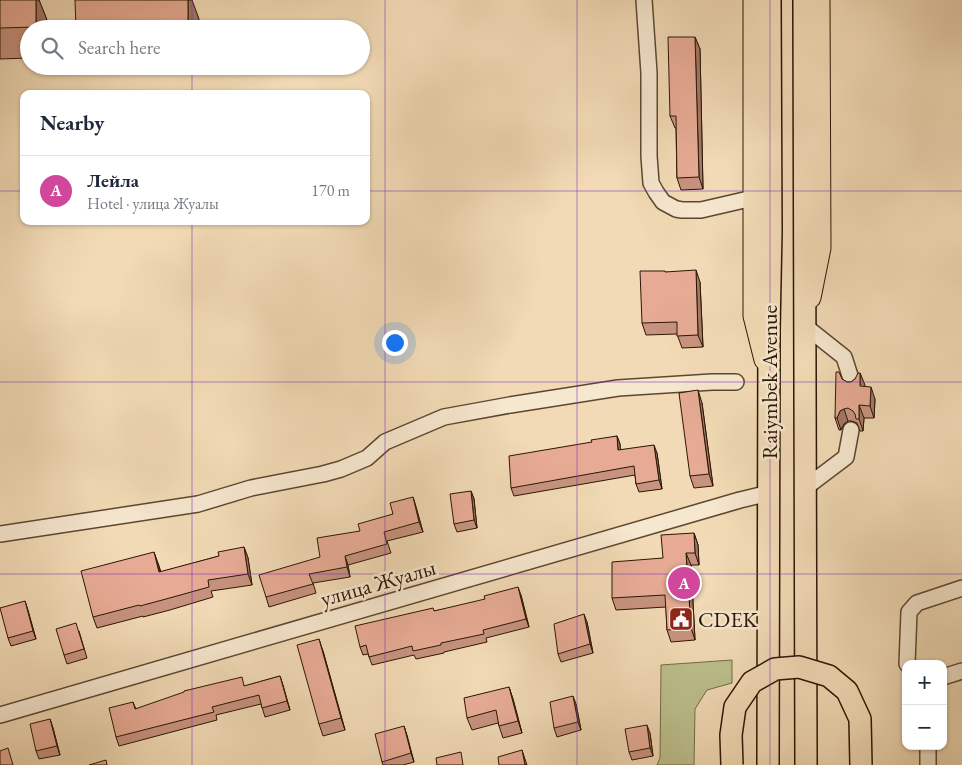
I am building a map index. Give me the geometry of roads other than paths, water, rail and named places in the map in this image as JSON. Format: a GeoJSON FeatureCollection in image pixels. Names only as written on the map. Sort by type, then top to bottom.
{"type":"FeatureCollection","features":[{"type":"Feature","properties":{"kind":"highway","name":"Raiymbek Avenue"},"geometry":{"type":"LineString","coordinates":[[768,765],[771,230],[770,0]]}},
{"type":"Feature","properties":{"kind":"highway","name":"Raiymbek Avenue"},"geometry":{"type":"LineString","coordinates":[[806,765],[805,326],[819,3]]}},
{"type":"Feature","properties":{"kind":"highway"},"geometry":{"type":"LineString","coordinates":[[732,765],[731,736],[735,707],[752,682],[775,670],[799,667],[829,676],[847,691],[860,719],[861,765]]}},
{"type":"Feature","properties":{"kind":"main road"},"geometry":{"type":"LineString","coordinates":[[753,0],[754,316],[769,384]]}},
{"type":"Feature","properties":{"kind":"street"},"geometry":{"type":"LineString","coordinates":[[644,0],[649,73],[649,164],[651,183],[663,202],[682,210],[701,210],[753,198]]}},
{"type":"Feature","properties":{"kind":"street"},"geometry":{"type":"LineString","coordinates":[[805,326],[844,357],[853,385]]}},
{"type":"Feature","properties":{"kind":"street"},"geometry":{"type":"LineString","coordinates":[[0,534],[198,504],[251,488],[323,474],[367,458],[385,442],[444,417],[618,388],[736,382]]}},
{"type":"Feature","properties":{"kind":"street"},"geometry":{"type":"LineString","coordinates":[[805,488],[846,457],[851,430]]}},
{"type":"Feature","properties":{"kind":"street","name":"улица Жуалы"},"geometry":{"type":"LineString","coordinates":[[0,715],[769,493]]}},
{"type":"Feature","properties":{"kind":"street"},"geometry":{"type":"LineString","coordinates":[[907,660],[909,612],[917,603],[962,588]]}},
{"type":"Feature","properties":{"kind":"street"},"geometry":{"type":"LineString","coordinates":[[947,676],[962,671]]}},
{"type":"Feature","properties":{"kind":"street"},"geometry":{"type":"LineString","coordinates":[[928,750],[928,765]]}},
{"type":"Feature","properties":{"kind":"place","name":"Лейла"},"geometry":{"type":"Point","coordinates":[684,583]}},
{"type":"Feature","properties":{"kind":"place","name":"CDEK"},"geometry":{"type":"Point","coordinates":[681,619]}}]}
